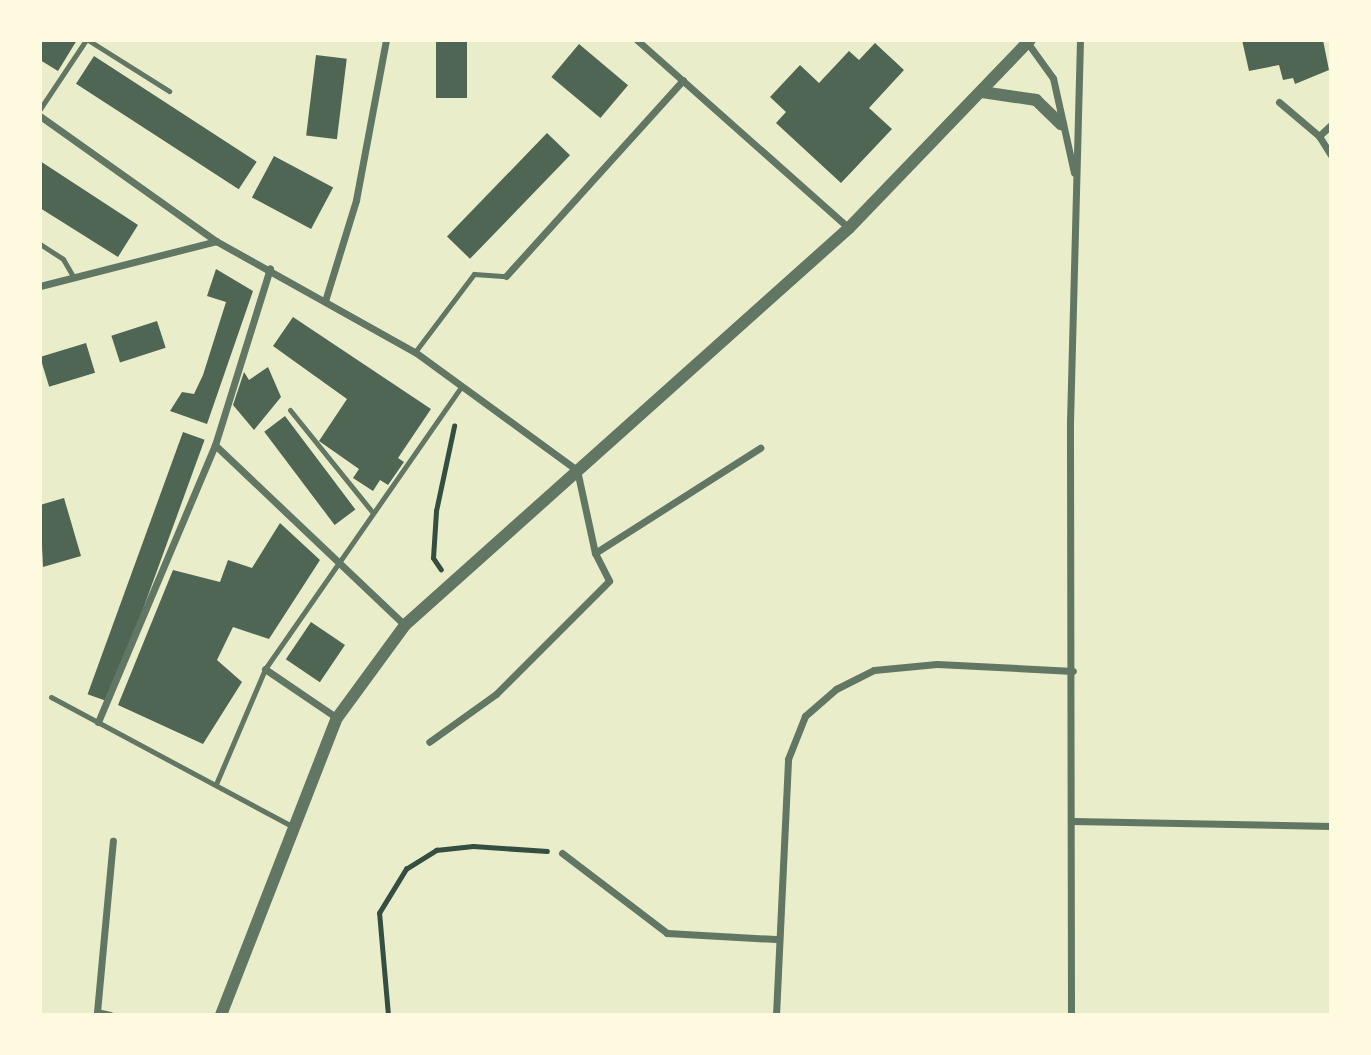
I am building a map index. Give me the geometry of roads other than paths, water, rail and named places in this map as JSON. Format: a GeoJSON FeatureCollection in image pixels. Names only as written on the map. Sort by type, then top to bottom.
{"type":"FeatureCollection","features":[{"type":"Feature","properties":{"kind":"street"},"geometry":{"type":"LineString","coordinates":[[325,301],[356,200],[386,40]]}},
{"type":"Feature","properties":{"kind":"street"},"geometry":{"type":"LineString","coordinates":[[637,40],[849,228]]}},
{"type":"Feature","properties":{"kind":"street"},"geometry":{"type":"LineString","coordinates":[[1071,1015],[1080,40]]}},
{"type":"Feature","properties":{"kind":"street"},"geometry":{"type":"LineString","coordinates":[[221,1015],[290,825],[337,718],[405,625],[449,582],[849,228],[982,92],[1027,41],[1053,78],[1061,124],[1077,184]]}},
{"type":"Feature","properties":{"kind":"street"},"geometry":{"type":"LineString","coordinates":[[506,276],[683,80]]}},
{"type":"Feature","properties":{"kind":"street"},"geometry":{"type":"LineString","coordinates":[[982,92],[1036,100],[1061,124]]}},
{"type":"Feature","properties":{"kind":"street"},"geometry":{"type":"LineString","coordinates":[[1279,102],[1319,136],[1331,155]]}},
{"type":"Feature","properties":{"kind":"street"},"geometry":{"type":"LineString","coordinates":[[40,116],[216,241],[270,268],[415,352],[577,470],[595,553],[608,581],[496,694],[429,742]]}},
{"type":"Feature","properties":{"kind":"street"},"geometry":{"type":"LineString","coordinates":[[1319,136],[1331,125]]}},
{"type":"Feature","properties":{"kind":"street"},"geometry":{"type":"LineString","coordinates":[[40,286],[216,241]]}},
{"type":"Feature","properties":{"kind":"street"},"geometry":{"type":"LineString","coordinates":[[98,722],[215,445],[270,268]]}},
{"type":"Feature","properties":{"kind":"street"},"geometry":{"type":"LineString","coordinates":[[215,445],[335,565],[405,625]]}},
{"type":"Feature","properties":{"kind":"street"},"geometry":{"type":"LineString","coordinates":[[595,553],[760,448]]}},
{"type":"Feature","properties":{"kind":"street"},"geometry":{"type":"LineString","coordinates":[[776,1015],[776,939],[788,759],[805,716],[836,689],[874,670],[937,664],[1073,671]]}},
{"type":"Feature","properties":{"kind":"street"},"geometry":{"type":"LineString","coordinates":[[265,669],[337,718]]}},
{"type":"Feature","properties":{"kind":"street"},"geometry":{"type":"LineString","coordinates":[[1073,821],[1331,826]]}},
{"type":"Feature","properties":{"kind":"street"},"geometry":{"type":"LineString","coordinates":[[110,1015],[97,1012],[113,841]]}},
{"type":"Feature","properties":{"kind":"street"},"geometry":{"type":"LineString","coordinates":[[562,853],[667,933],[776,939]]}},
{"type":"Feature","properties":{"kind":"lane"},"geometry":{"type":"LineString","coordinates":[[40,108],[87,40],[169,91]]}},
{"type":"Feature","properties":{"kind":"lane"},"geometry":{"type":"LineString","coordinates":[[40,244],[63,259],[74,278]]}},
{"type":"Feature","properties":{"kind":"lane"},"geometry":{"type":"LineString","coordinates":[[415,352],[474,274],[506,276]]}},
{"type":"Feature","properties":{"kind":"lane"},"geometry":{"type":"LineString","coordinates":[[216,784],[265,669],[461,387]]}},
{"type":"Feature","properties":{"kind":"lane"},"geometry":{"type":"LineString","coordinates":[[290,410],[373,513]]}},
{"type":"Feature","properties":{"kind":"lane"},"geometry":{"type":"LineString","coordinates":[[51,697],[290,825]]}}]}
